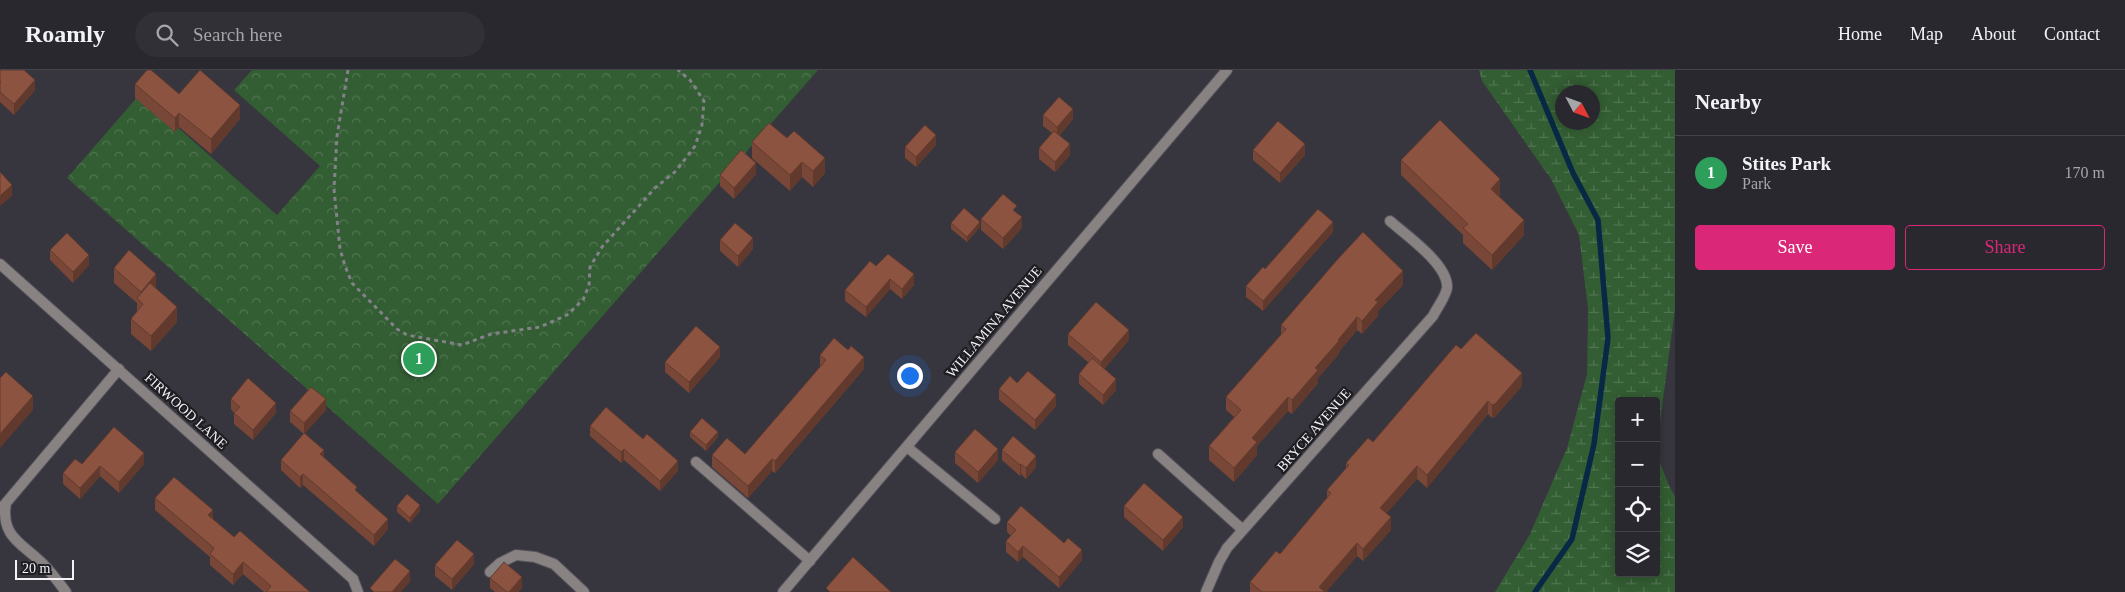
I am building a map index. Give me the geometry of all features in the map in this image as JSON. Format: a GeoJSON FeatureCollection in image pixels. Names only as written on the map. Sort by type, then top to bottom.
{"type":"FeatureCollection","features":[{"type":"Feature","properties":{"kind":"street","name":"WILLAMINA AVENUE"},"geometry":{"type":"LineString","coordinates":[[783,592],[1227,70]]}},
{"type":"Feature","properties":{"kind":"street","name":"BRYCE AVENUE"},"geometry":{"type":"LineString","coordinates":[[1206,592],[1227,548],[1433,316],[1447,288],[1444,276],[1434,260],[1390,221]]}},
{"type":"Feature","properties":{"kind":"street","name":"FIRWOOD LANE"},"geometry":{"type":"LineString","coordinates":[[0,264],[354,579],[358,592]]}},
{"type":"Feature","properties":{"kind":"street"},"geometry":{"type":"LineString","coordinates":[[66,592],[44,564],[10,534],[3,506],[119,369]]}},
{"type":"Feature","properties":{"kind":"street"},"geometry":{"type":"LineString","coordinates":[[907,447],[996,519]]}},
{"type":"Feature","properties":{"kind":"street"},"geometry":{"type":"LineString","coordinates":[[1158,454],[1243,530]]}},
{"type":"Feature","properties":{"kind":"street"},"geometry":{"type":"LineString","coordinates":[[696,462],[810,561]]}},
{"type":"Feature","properties":{"kind":"street"},"geometry":{"type":"LineString","coordinates":[[490,572],[500,563],[516,555],[535,557],[554,564],[584,592]]}},
{"type":"Feature","properties":{"kind":"path"},"geometry":{"type":"LineString","coordinates":[[348,70],[337,136],[334,189],[340,249],[352,283],[396,329],[407,335],[462,345],[491,334],[540,327],[566,315],[583,300],[589,284],[590,267],[602,247],[655,188],[676,171],[695,146],[702,125],[704,101],[690,80],[678,70]]}},
{"type":"Feature","properties":{"kind":"green space"},"geometry":{"type":"Polygon","coordinates":[[[252,70],[818,70],[438,504],[67,178],[140,94],[277,215],[320,166],[234,90],[252,70]]]}},
{"type":"Feature","properties":{"kind":"green space"},"geometry":{"type":"Polygon","coordinates":[[[1479,70],[1675,70],[1675,309],[1660,422],[1660,397],[1615,397],[1615,577],[1660,577],[1660,462],[1675,496],[1675,592],[1495,592],[1530,534],[1567,448],[1587,374],[1588,309],[1579,235],[1551,179],[1482,81],[1479,70]]]}},
{"type":"Feature","properties":{"kind":"building"},"geometry":{"type":"Polygon","coordinates":[[[0,70],[24,70],[35,80],[14,104],[0,92],[0,70]]]}},
{"type":"Feature","properties":{"kind":"building"},"geometry":{"type":"Polygon","coordinates":[[[147,70],[151,70],[179,94],[200,70],[240,105],[211,139],[179,113],[175,118],[135,84],[147,70]]]}},
{"type":"Feature","properties":{"kind":"building"},"geometry":{"type":"Polygon","coordinates":[[[1059,97],[1073,109],[1057,127],[1043,115],[1059,97]]]}},
{"type":"Feature","properties":{"kind":"building"},"geometry":{"type":"Polygon","coordinates":[[[1440,120],[1500,179],[1491,189],[1524,220],[1492,255],[1463,228],[1468,224],[1401,160],[1440,120]]]}},
{"type":"Feature","properties":{"kind":"building"},"geometry":{"type":"Polygon","coordinates":[[[1278,121],[1305,144],[1280,173],[1253,150],[1278,121]]]}},
{"type":"Feature","properties":{"kind":"building"},"geometry":{"type":"Polygon","coordinates":[[[769,123],[787,138],[794,131],[825,158],[813,171],[802,162],[790,175],[752,142],[769,123]]]}},
{"type":"Feature","properties":{"kind":"building"},"geometry":{"type":"Polygon","coordinates":[[[925,125],[936,135],[916,157],[905,147],[925,125]]]}},
{"type":"Feature","properties":{"kind":"building"},"geometry":{"type":"Polygon","coordinates":[[[1054,131],[1070,144],[1055,162],[1039,148],[1054,131]]]}},
{"type":"Feature","properties":{"kind":"building"},"geometry":{"type":"Polygon","coordinates":[[[741,150],[756,163],[734,188],[720,175],[741,150]]]}},
{"type":"Feature","properties":{"kind":"building"},"geometry":{"type":"Polygon","coordinates":[[[0,172],[12,185],[0,196],[0,172]]]}},
{"type":"Feature","properties":{"kind":"building"},"geometry":{"type":"Polygon","coordinates":[[[1003,194],[1017,206],[1013,210],[1022,217],[1003,238],[981,219],[1003,194]]]}},
{"type":"Feature","properties":{"kind":"building"},"geometry":{"type":"Polygon","coordinates":[[[964,208],[980,222],[967,237],[951,223],[964,208]]]}},
{"type":"Feature","properties":{"kind":"building"},"geometry":{"type":"Polygon","coordinates":[[[1318,209],[1333,222],[1263,301],[1246,286],[1263,267],[1265,269],[1318,209]]]}},
{"type":"Feature","properties":{"kind":"building"},"geometry":{"type":"Polygon","coordinates":[[[735,223],[753,238],[738,256],[720,240],[735,223]]]}},
{"type":"Feature","properties":{"kind":"building"},"geometry":{"type":"Polygon","coordinates":[[[1363,232],[1403,271],[1375,300],[1378,302],[1362,321],[1357,317],[1315,368],[1318,370],[1292,400],[1288,397],[1252,438],[1257,442],[1234,468],[1209,446],[1241,410],[1226,397],[1286,329],[1281,325],[1363,232]]]}},
{"type":"Feature","properties":{"kind":"building"},"geometry":{"type":"Polygon","coordinates":[[[67,233],[89,255],[73,272],[50,250],[67,233]]]}},
{"type":"Feature","properties":{"kind":"building"},"geometry":{"type":"Polygon","coordinates":[[[129,250],[156,274],[141,292],[114,268],[129,250]]]}},
{"type":"Feature","properties":{"kind":"building"},"geometry":{"type":"Polygon","coordinates":[[[888,254],[914,274],[902,289],[890,279],[866,307],[845,290],[870,261],[876,266],[888,254]]]}},
{"type":"Feature","properties":{"kind":"building"},"geometry":{"type":"Polygon","coordinates":[[[150,283],[177,307],[151,336],[131,319],[143,304],[137,298],[150,283]]]}},
{"type":"Feature","properties":{"kind":"building"},"geometry":{"type":"Polygon","coordinates":[[[1096,302],[1129,330],[1101,362],[1068,334],[1096,302]]]}},
{"type":"Feature","properties":{"kind":"building"},"geometry":{"type":"Polygon","coordinates":[[[696,326],[720,347],[689,382],[665,362],[696,326]]]}},
{"type":"Feature","properties":{"kind":"building"},"geometry":{"type":"Polygon","coordinates":[[[1476,333],[1522,373],[1495,404],[1492,405],[1488,401],[1427,475],[1417,466],[1380,508],[1391,517],[1363,549],[1357,543],[1319,587],[1325,592],[1262,592],[1250,582],[1276,551],[1280,554],[1331,493],[1327,490],[1349,465],[1346,463],[1368,438],[1373,442],[1456,345],[1461,349],[1476,333]]]}},
{"type":"Feature","properties":{"kind":"building"},"geometry":{"type":"Polygon","coordinates":[[[834,338],[848,350],[851,346],[864,357],[775,461],[772,459],[748,486],[712,455],[727,438],[745,454],[826,360],[820,355],[834,338]]]}},
{"type":"Feature","properties":{"kind":"building"},"geometry":{"type":"Polygon","coordinates":[[[1092,358],[1116,379],[1103,395],[1079,374],[1092,358]]]}},
{"type":"Feature","properties":{"kind":"building"},"geometry":{"type":"Polygon","coordinates":[[[1028,371],[1056,395],[1035,420],[999,389],[1010,376],[1017,383],[1028,371]]]}},
{"type":"Feature","properties":{"kind":"building"},"geometry":{"type":"Polygon","coordinates":[[[6,372],[33,396],[0,434],[0,378],[6,372]]]}},
{"type":"Feature","properties":{"kind":"building"},"geometry":{"type":"Polygon","coordinates":[[[248,378],[276,403],[253,430],[234,413],[240,407],[231,399],[248,378]]]}},
{"type":"Feature","properties":{"kind":"building"},"geometry":{"type":"Polygon","coordinates":[[[311,387],[326,399],[304,423],[290,411],[311,387]]]}},
{"type":"Feature","properties":{"kind":"building"},"geometry":{"type":"Polygon","coordinates":[[[606,407],[643,439],[647,434],[678,461],[660,481],[624,449],[621,452],[590,426],[606,407]]]}},
{"type":"Feature","properties":{"kind":"building"},"geometry":{"type":"Polygon","coordinates":[[[702,418],[718,432],[706,445],[690,432],[702,418]]]}},
{"type":"Feature","properties":{"kind":"building"},"geometry":{"type":"Polygon","coordinates":[[[114,427],[144,453],[119,482],[100,466],[80,488],[63,473],[75,459],[82,464],[114,427]]]}},
{"type":"Feature","properties":{"kind":"building"},"geometry":{"type":"Polygon","coordinates":[[[975,429],[998,449],[978,472],[955,452],[975,429]]]}},
{"type":"Feature","properties":{"kind":"building"},"geometry":{"type":"Polygon","coordinates":[[[304,433],[324,450],[320,454],[357,487],[355,490],[388,519],[374,535],[303,474],[300,477],[281,460],[304,433]]]}},
{"type":"Feature","properties":{"kind":"building"},"geometry":{"type":"Polygon","coordinates":[[[1013,436],[1036,456],[1026,468],[1002,450],[1013,436]]]}},
{"type":"Feature","properties":{"kind":"building"},"geometry":{"type":"Polygon","coordinates":[[[174,477],[213,510],[208,515],[234,537],[240,531],[310,592],[266,592],[271,586],[243,562],[233,574],[210,554],[214,548],[155,498],[174,477]]]}},
{"type":"Feature","properties":{"kind":"building"},"geometry":{"type":"Polygon","coordinates":[[[1144,483],[1183,517],[1163,540],[1124,506],[1144,483]]]}},
{"type":"Feature","properties":{"kind":"building"},"geometry":{"type":"Polygon","coordinates":[[[407,494],[420,505],[410,518],[397,506],[407,494]]]}},
{"type":"Feature","properties":{"kind":"building"},"geometry":{"type":"Polygon","coordinates":[[[1021,506],[1064,543],[1068,538],[1082,550],[1059,577],[1023,546],[1018,552],[1006,541],[1016,530],[1007,522],[1021,506]]]}},
{"type":"Feature","properties":{"kind":"building"},"geometry":{"type":"Polygon","coordinates":[[[457,540],[474,554],[452,579],[435,565],[457,540]]]}},
{"type":"Feature","properties":{"kind":"building"},"geometry":{"type":"Polygon","coordinates":[[[853,557],[891,592],[830,592],[826,588],[853,557]]]}},
{"type":"Feature","properties":{"kind":"building"},"geometry":{"type":"Polygon","coordinates":[[[395,559],[410,571],[392,592],[374,592],[370,588],[395,559]]]}},
{"type":"Feature","properties":{"kind":"building"},"geometry":{"type":"Polygon","coordinates":[[[504,562],[522,577],[509,592],[490,578],[504,562]]]}},
{"type":"Feature","properties":{"kind":"waterway"},"geometry":{"type":"LineString","coordinates":[[1530,70],[1573,173],[1598,220],[1608,338],[1594,444],[1572,539],[1535,592]]}},
{"type":"Feature","properties":{"kind":"place","name":"Stites Park"},"geometry":{"type":"Point","coordinates":[419,359]}}]}
